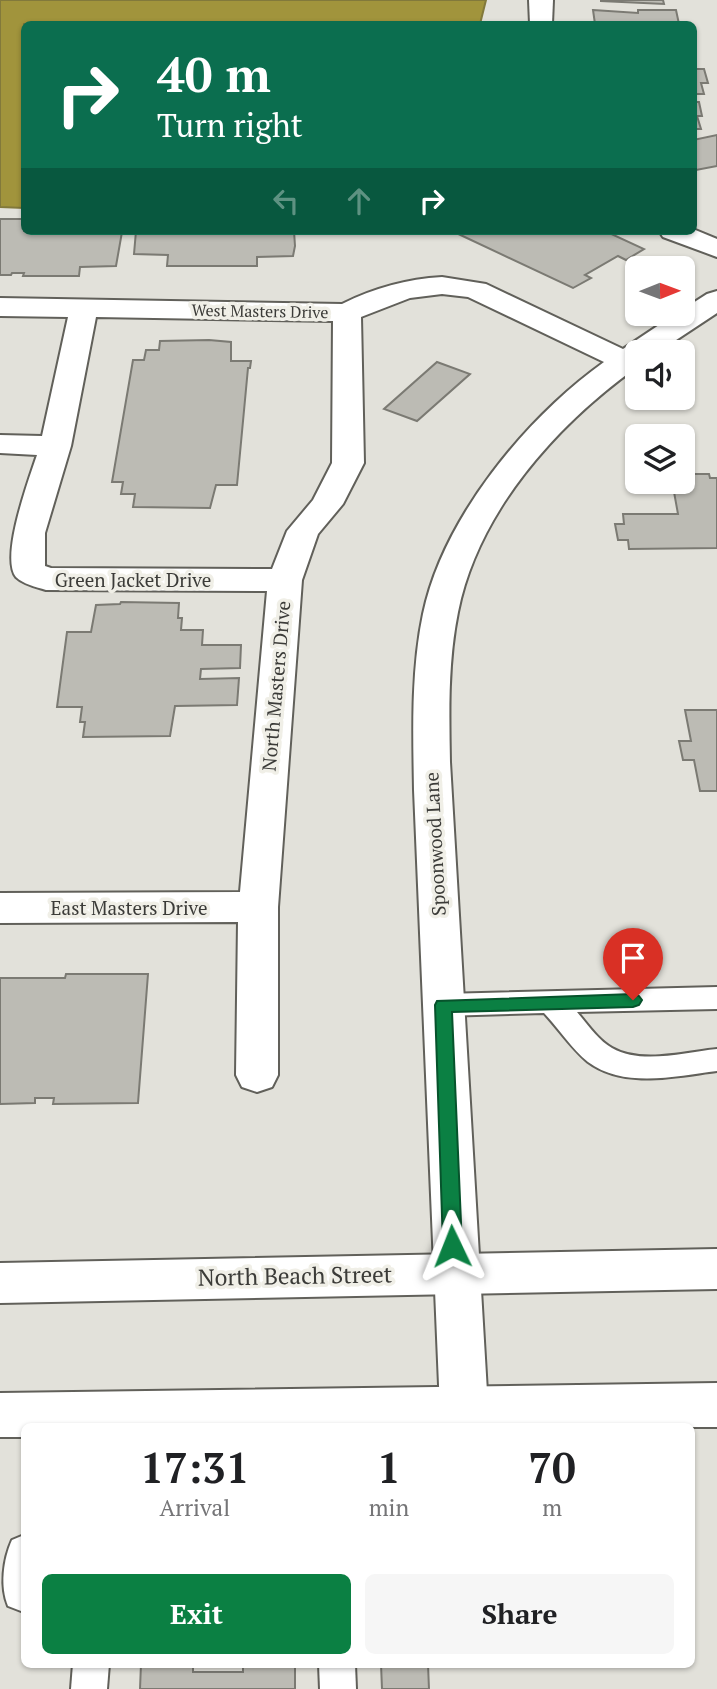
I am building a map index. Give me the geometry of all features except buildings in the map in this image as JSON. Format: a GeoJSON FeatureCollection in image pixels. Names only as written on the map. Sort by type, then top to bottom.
{"type":"FeatureCollection","features":[{"type":"Feature","properties":{"kind":"street"},"geometry":{"type":"LineString","coordinates":[[541,0],[541,21]]}},
{"type":"Feature","properties":{"kind":"street"},"geometry":{"type":"LineString","coordinates":[[683,235],[717,249]]}},
{"type":"Feature","properties":{"kind":"street","name":"West Masters Drive"},"geometry":{"type":"LineString","coordinates":[[0,307],[348,313],[368,302],[408,289],[454,285],[475,290],[625,352]]}},
{"type":"Feature","properties":{"kind":"street","name":"Spoonwood Lane"},"geometry":{"type":"LineString","coordinates":[[656,340],[717,300]]}},
{"type":"Feature","properties":{"kind":"street","name":"Green Jacket Drive"},"geometry":{"type":"LineString","coordinates":[[84,308],[55,446],[29,533],[29,571],[46,579],[285,580]]}},
{"type":"Feature","properties":{"kind":"street","name":"North Masters Drive"},"geometry":{"type":"LineString","coordinates":[[257,1075],[258,907],[285,580],[303,531],[327,504],[348,463],[348,313]]}},
{"type":"Feature","properties":{"kind":"street","name":"Spoonwood Lane"},"geometry":{"type":"LineString","coordinates":[[465,1418],[453,1272],[430,762],[433,651],[448,583],[476,522],[534,442],[625,362]]}},
{"type":"Feature","properties":{"kind":"street"},"geometry":{"type":"LineString","coordinates":[[0,444],[55,446]]}},
{"type":"Feature","properties":{"kind":"street","name":"East Masters Drive"},"geometry":{"type":"LineString","coordinates":[[0,908],[258,907]]}},
{"type":"Feature","properties":{"kind":"street","name":"North Beach Street"},"geometry":{"type":"LineString","coordinates":[[0,1283],[453,1272],[717,1269]]}},
{"type":"Feature","properties":{"kind":"street"},"geometry":{"type":"LineString","coordinates":[[24,1419],[465,1418],[717,1405]]}},
{"type":"Feature","properties":{"kind":"lane"},"geometry":{"type":"LineString","coordinates":[[443,1005],[717,998]]}},
{"type":"Feature","properties":{"kind":"lane"},"geometry":{"type":"LineString","coordinates":[[550,1002],[603,1057],[635,1066],[717,1060]]}},
{"type":"Feature","properties":{"kind":"lane"},"geometry":{"type":"LineString","coordinates":[[15,1594],[21,1566]]}},
{"type":"Feature","properties":{"kind":"lane"},"geometry":{"type":"LineString","coordinates":[[89,1689],[91,1668]]}},
{"type":"Feature","properties":{"kind":"lane"},"geometry":{"type":"LineString","coordinates":[[337,1668],[338,1689]]}},
{"type":"Feature","properties":{"kind":"shaded area"},"geometry":{"type":"Polygon","coordinates":[[[0,0],[486,0],[481,21],[21,21],[21,208],[0,207],[0,0]]]}},
{"type":"Feature","properties":{"kind":"route"},"geometry":{"type":"LineString","coordinates":[[452,1246],[443,1005],[633,1000]]}}]}
